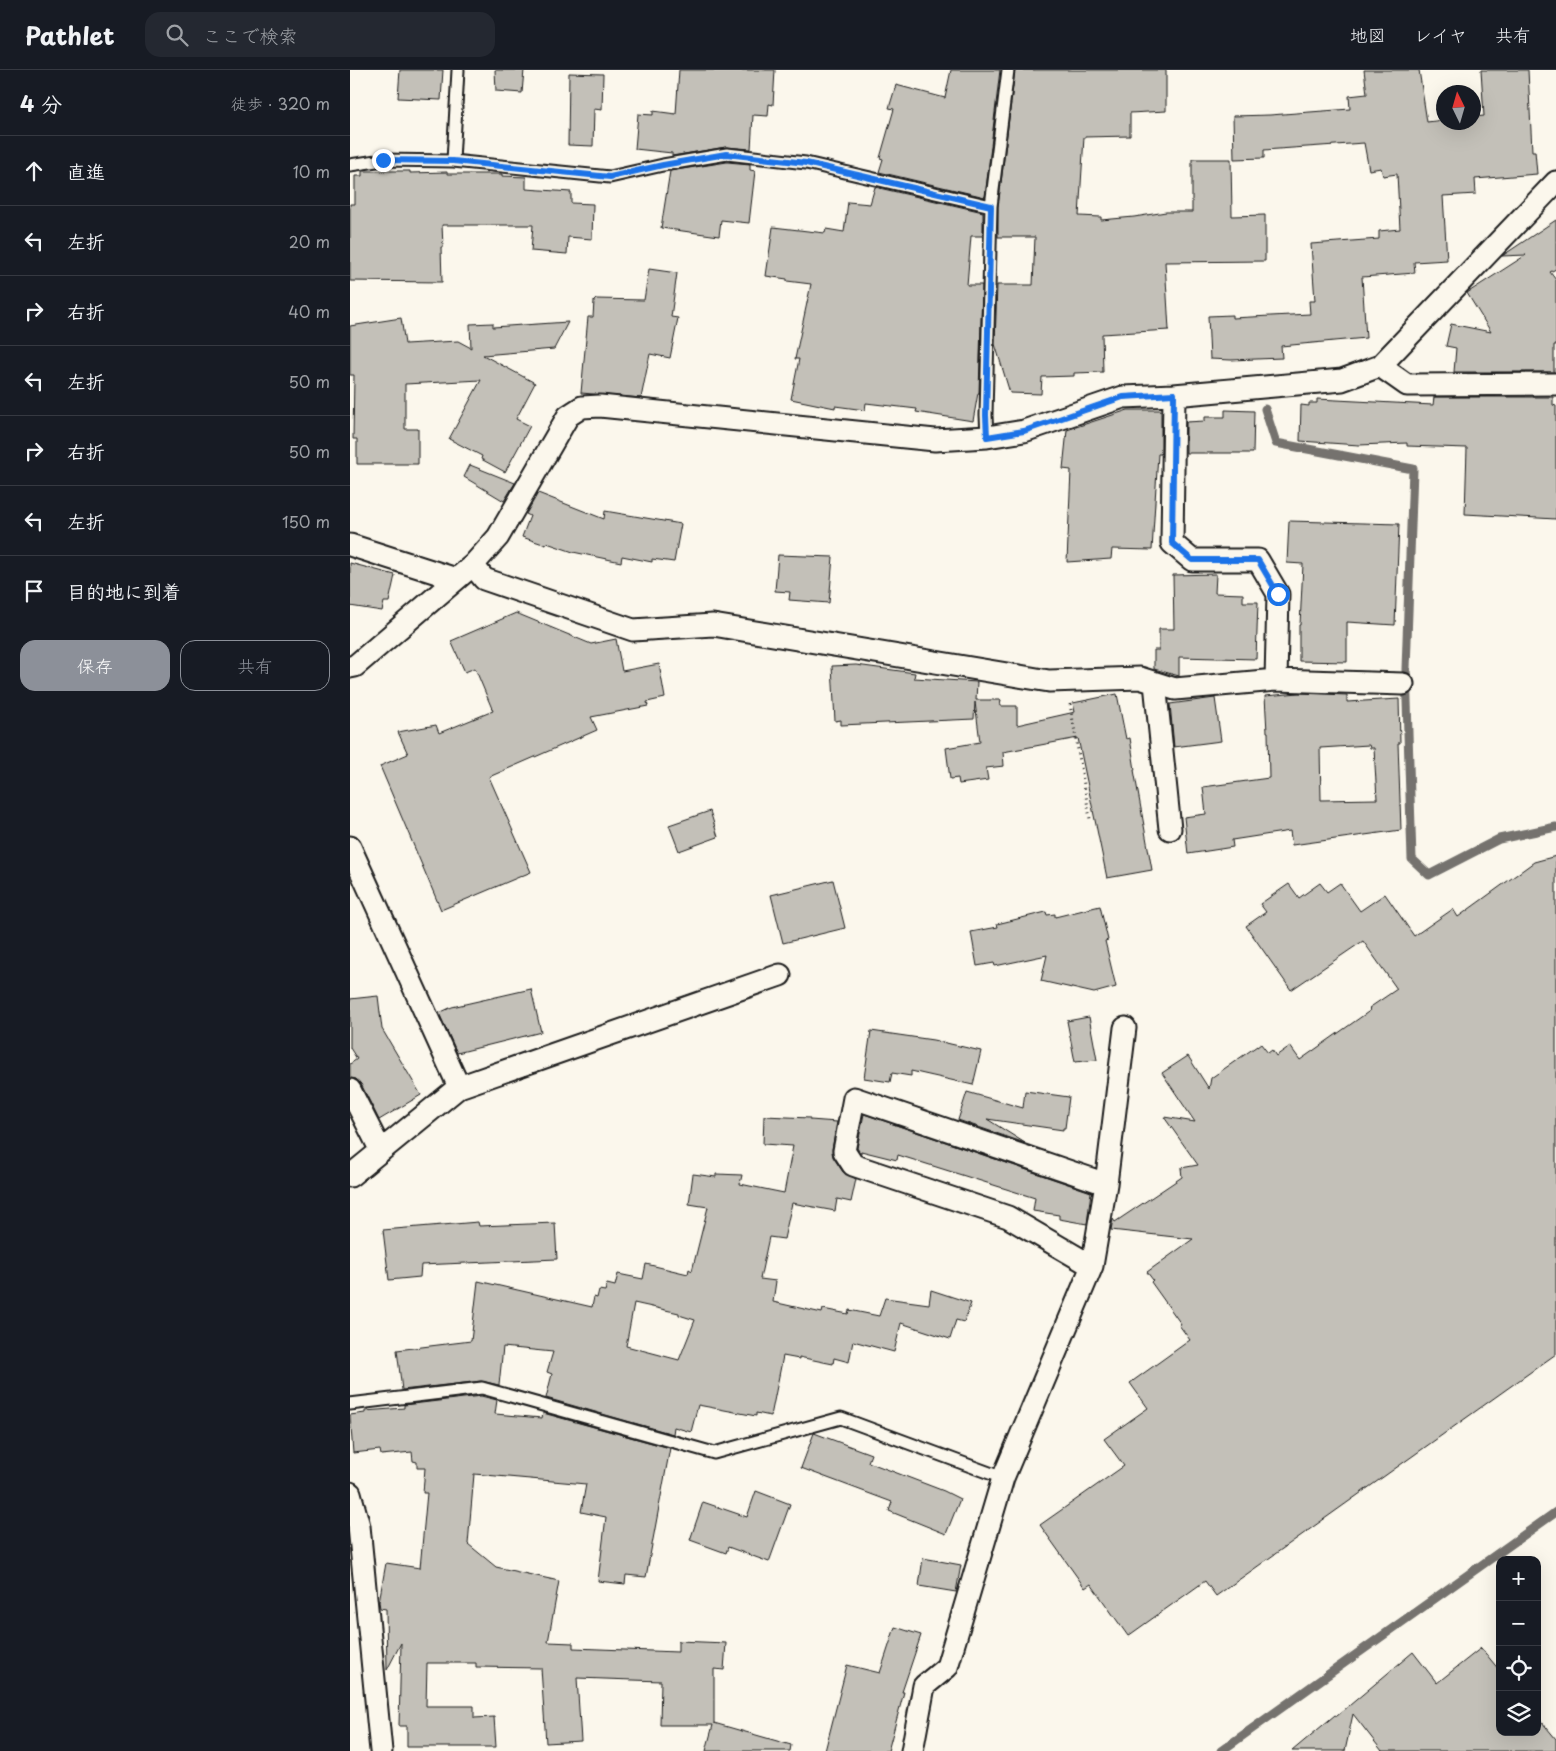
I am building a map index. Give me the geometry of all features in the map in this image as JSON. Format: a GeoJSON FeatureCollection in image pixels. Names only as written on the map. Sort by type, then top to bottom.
{"type":"FeatureCollection","features":[{"type":"Feature","properties":{"kind":"street"},"geometry":{"type":"LineString","coordinates":[[350,667],[355,666],[474,565],[498,537],[568,416],[582,407],[600,406],[935,440],[987,437],[1024,431],[1123,397],[1342,380],[1380,366],[1556,182]]}},
{"type":"Feature","properties":{"kind":"street"},"geometry":{"type":"LineString","coordinates":[[1380,366],[1407,385],[1556,384]]}},
{"type":"Feature","properties":{"kind":"street"},"geometry":{"type":"LineString","coordinates":[[1174,394],[1172,543],[1192,560],[1258,560],[1278,594],[1276,680]]}},
{"type":"Feature","properties":{"kind":"street"},"geometry":{"type":"LineString","coordinates":[[350,545],[456,579]]}},
{"type":"Feature","properties":{"kind":"street"},"geometry":{"type":"LineString","coordinates":[[474,565],[484,579],[633,630],[713,625],[1049,681],[1140,678],[1175,689],[1276,680],[1403,684]]}},
{"type":"Feature","properties":{"kind":"street"},"geometry":{"type":"LineString","coordinates":[[1155,683],[1170,829]]}},
{"type":"Feature","properties":{"kind":"street"},"geometry":{"type":"LineString","coordinates":[[350,847],[459,1087]]}},
{"type":"Feature","properties":{"kind":"street"},"geometry":{"type":"LineString","coordinates":[[350,1176],[459,1087],[780,975]]}},
{"type":"Feature","properties":{"kind":"street"},"geometry":{"type":"LineString","coordinates":[[912,1751],[924,1686],[947,1667],[1003,1478],[1092,1266],[1106,1184],[1125,1028]]}},
{"type":"Feature","properties":{"kind":"street"},"geometry":{"type":"LineString","coordinates":[[350,1090],[381,1151]]}},
{"type":"Feature","properties":{"kind":"street"},"geometry":{"type":"LineString","coordinates":[[1092,1266],[1008,1217],[853,1165],[844,1151],[854,1098],[1106,1184]]}},
{"type":"Feature","properties":{"kind":"street"},"geometry":{"type":"LineString","coordinates":[[350,1493],[359,1526],[380,1751]]}},
{"type":"Feature","properties":{"kind":"lane"},"geometry":{"type":"LineString","coordinates":[[453,161],[458,70]]}},
{"type":"Feature","properties":{"kind":"lane"},"geometry":{"type":"LineString","coordinates":[[987,437],[991,206],[1008,70]]}},
{"type":"Feature","properties":{"kind":"lane"},"geometry":{"type":"LineString","coordinates":[[350,165],[383,160],[453,161],[610,177],[726,154],[806,163],[991,206]]}},
{"type":"Feature","properties":{"kind":"lane"},"geometry":{"type":"LineString","coordinates":[[350,1404],[482,1388],[714,1453],[841,1418],[1003,1478]]}},
{"type":"Feature","properties":{"kind":"path"},"geometry":{"type":"LineString","coordinates":[[1066,680],[1090,819]]}},
{"type":"Feature","properties":{"kind":"building"},"geometry":{"type":"Polygon","coordinates":[[[400,70],[443,70],[441,100],[398,98],[400,70]]]}},
{"type":"Feature","properties":{"kind":"building"},"geometry":{"type":"Polygon","coordinates":[[[495,70],[524,70],[522,93],[496,91],[495,70]]]}},
{"type":"Feature","properties":{"kind":"building"},"geometry":{"type":"Polygon","coordinates":[[[679,70],[775,70],[773,105],[769,104],[768,116],[753,115],[751,149],[726,147],[672,156],[672,153],[635,149],[638,114],[653,115],[653,111],[676,114],[679,70]]]}},
{"type":"Feature","properties":{"kind":"building"},"geometry":{"type":"Polygon","coordinates":[[[951,70],[1000,70],[985,197],[879,172],[883,159],[880,158],[894,109],[889,108],[896,85],[945,98],[951,70]]]}},
{"type":"Feature","properties":{"kind":"building"},"geometry":{"type":"Polygon","coordinates":[[[1015,70],[1166,70],[1166,111],[1130,113],[1130,136],[1084,137],[1079,216],[1101,217],[1101,220],[1166,212],[1192,212],[1192,159],[1231,159],[1232,216],[1265,215],[1265,261],[1165,262],[1169,330],[1102,334],[1103,372],[1074,373],[1074,376],[1042,377],[1041,394],[1010,393],[995,344],[997,285],[1033,285],[1035,237],[998,237],[998,207],[1015,70]]]}},
{"type":"Feature","properties":{"kind":"building"},"geometry":{"type":"Polygon","coordinates":[[[1364,70],[1419,70],[1427,122],[1436,121],[1436,130],[1481,130],[1481,116],[1484,116],[1481,70],[1528,70],[1532,151],[1535,151],[1537,174],[1475,179],[1476,194],[1443,196],[1447,260],[1414,262],[1415,273],[1362,277],[1366,338],[1281,346],[1282,358],[1210,359],[1208,316],[1232,315],[1232,318],[1310,314],[1309,301],[1315,301],[1311,244],[1379,239],[1379,231],[1400,229],[1397,174],[1383,176],[1381,168],[1369,170],[1364,143],[1264,150],[1264,158],[1234,159],[1233,116],[1350,109],[1349,96],[1367,94],[1364,70]]]}},
{"type":"Feature","properties":{"kind":"building"},"geometry":{"type":"Polygon","coordinates":[[[569,73],[603,74],[602,110],[594,109],[593,146],[568,145],[569,73]]]}},
{"type":"Feature","properties":{"kind":"building"},"geometry":{"type":"Polygon","coordinates":[[[727,162],[750,164],[750,170],[755,171],[749,223],[721,220],[719,236],[661,228],[670,171],[727,162]]]}},
{"type":"Feature","properties":{"kind":"building"},"geometry":{"type":"Polygon","coordinates":[[[362,171],[502,174],[502,176],[526,177],[526,189],[571,192],[571,203],[593,204],[592,239],[568,237],[567,254],[531,251],[533,225],[442,225],[442,282],[350,281],[350,204],[355,204],[355,176],[362,176],[362,171]]]}},
{"type":"Feature","properties":{"kind":"building"},"geometry":{"type":"Polygon","coordinates":[[[875,187],[983,212],[983,236],[971,236],[967,285],[982,285],[979,393],[973,421],[916,412],[917,409],[866,403],[865,410],[835,406],[835,408],[791,399],[799,359],[795,359],[811,284],[766,276],[773,227],[825,233],[826,229],[844,232],[848,202],[870,204],[875,187]]]}},
{"type":"Feature","properties":{"kind":"building"},"geometry":{"type":"Polygon","coordinates":[[[1556,220],[1556,269],[1550,272],[1556,280],[1554,372],[1454,372],[1456,348],[1446,346],[1451,324],[1491,332],[1467,293],[1526,255],[1502,256],[1556,220]]]}},
{"type":"Feature","properties":{"kind":"building"},"geometry":{"type":"Polygon","coordinates":[[[649,269],[677,273],[671,317],[678,318],[670,358],[650,354],[641,398],[581,393],[588,317],[593,317],[594,301],[596,299],[644,300],[649,269]]]}},
{"type":"Feature","properties":{"kind":"building"},"geometry":{"type":"Polygon","coordinates":[[[401,318],[405,344],[458,341],[471,348],[470,324],[493,323],[493,327],[568,322],[554,349],[483,355],[535,383],[516,419],[530,426],[505,472],[481,459],[482,456],[449,439],[481,380],[405,384],[405,429],[418,429],[418,464],[357,464],[357,439],[353,439],[354,375],[350,375],[350,326],[401,318]]]}},
{"type":"Feature","properties":{"kind":"building"},"geometry":{"type":"Polygon","coordinates":[[[1434,397],[1553,397],[1553,405],[1556,406],[1556,519],[1465,514],[1467,448],[1407,446],[1407,443],[1359,445],[1300,441],[1301,405],[1309,406],[1309,403],[1317,403],[1317,399],[1433,405],[1434,397]]]}},
{"type":"Feature","properties":{"kind":"building"},"geometry":{"type":"Polygon","coordinates":[[[1128,410],[1161,410],[1161,454],[1158,454],[1152,550],[1112,549],[1111,559],[1067,562],[1071,470],[1063,469],[1067,430],[1128,410]]]}},
{"type":"Feature","properties":{"kind":"building"},"geometry":{"type":"Polygon","coordinates":[[[1225,410],[1254,411],[1253,453],[1186,453],[1186,422],[1205,421],[1205,417],[1225,417],[1225,410]]]}},
{"type":"Feature","properties":{"kind":"building"},"geometry":{"type":"Polygon","coordinates":[[[470,465],[515,483],[504,501],[464,477],[470,465]]]}},
{"type":"Feature","properties":{"kind":"building"},"geometry":{"type":"Polygon","coordinates":[[[538,493],[604,519],[605,511],[681,524],[674,562],[652,559],[652,562],[622,556],[621,562],[573,552],[522,537],[530,516],[526,514],[538,493]]]}},
{"type":"Feature","properties":{"kind":"building"},"geometry":{"type":"Polygon","coordinates":[[[1289,521],[1399,524],[1395,625],[1347,622],[1347,662],[1299,661],[1303,564],[1287,563],[1289,521]]]}},
{"type":"Feature","properties":{"kind":"building"},"geometry":{"type":"Polygon","coordinates":[[[778,555],[833,557],[829,603],[789,600],[790,592],[775,591],[778,555]]]}},
{"type":"Feature","properties":{"kind":"building"},"geometry":{"type":"Polygon","coordinates":[[[350,563],[395,575],[389,602],[384,602],[382,611],[350,606],[350,563]]]}},
{"type":"Feature","properties":{"kind":"building"},"geometry":{"type":"Polygon","coordinates":[[[1216,574],[1215,593],[1243,594],[1243,602],[1258,602],[1256,659],[1179,657],[1179,676],[1154,669],[1154,650],[1159,650],[1159,629],[1174,629],[1173,575],[1216,574]]]}},
{"type":"Feature","properties":{"kind":"building"},"geometry":{"type":"Polygon","coordinates":[[[516,613],[591,644],[616,639],[622,671],[659,664],[665,698],[647,702],[648,706],[591,717],[597,730],[489,777],[531,872],[441,910],[380,766],[408,754],[398,732],[436,725],[439,733],[493,711],[475,668],[465,672],[451,641],[516,613]]]}},
{"type":"Feature","properties":{"kind":"building"},"geometry":{"type":"Polygon","coordinates":[[[856,665],[915,673],[914,678],[977,682],[976,700],[1001,700],[1000,706],[1017,706],[1017,725],[1075,712],[1073,703],[1117,694],[1126,739],[1130,738],[1152,870],[1107,878],[1078,738],[1003,752],[1004,766],[986,768],[988,780],[959,784],[958,778],[950,779],[946,748],[980,742],[975,702],[974,719],[841,725],[841,720],[835,721],[832,666],[856,665]]]}},
{"type":"Feature","properties":{"kind":"building"},"geometry":{"type":"Polygon","coordinates":[[[1299,693],[1347,695],[1347,702],[1399,699],[1400,743],[1398,743],[1401,830],[1292,845],[1290,831],[1232,840],[1233,847],[1188,854],[1184,817],[1206,814],[1203,787],[1269,778],[1265,696],[1299,693]],[[1369,745],[1320,748],[1321,800],[1377,799],[1374,748],[1370,748],[1369,745]]]}},
{"type":"Feature","properties":{"kind":"building"},"geometry":{"type":"Polygon","coordinates":[[[1215,698],[1221,741],[1174,747],[1170,704],[1215,698]]]}},
{"type":"Feature","properties":{"kind":"building"},"geometry":{"type":"Polygon","coordinates":[[[710,811],[718,837],[679,851],[669,825],[710,811]]]}},
{"type":"Feature","properties":{"kind":"building"},"geometry":{"type":"Polygon","coordinates":[[[1556,856],[1556,1354],[1216,1596],[1205,1581],[1128,1636],[1091,1584],[1085,1588],[1040,1525],[1124,1466],[1104,1439],[1148,1408],[1130,1383],[1190,1340],[1151,1282],[1153,1280],[1147,1272],[1193,1239],[1111,1230],[1113,1219],[1115,1222],[1182,1177],[1181,1168],[1198,1165],[1164,1117],[1195,1122],[1162,1073],[1188,1056],[1209,1089],[1211,1078],[1261,1044],[1268,1053],[1272,1050],[1276,1056],[1290,1046],[1300,1060],[1371,1010],[1369,1008],[1397,989],[1363,941],[1291,990],[1246,926],[1266,912],[1260,904],[1289,884],[1299,898],[1320,883],[1327,892],[1340,883],[1360,911],[1385,894],[1414,936],[1453,909],[1458,917],[1534,862],[1556,856]]]}},
{"type":"Feature","properties":{"kind":"building"},"geometry":{"type":"Polygon","coordinates":[[[833,880],[845,928],[783,943],[771,895],[833,880]]]}},
{"type":"Feature","properties":{"kind":"building"},"geometry":{"type":"Polygon","coordinates":[[[1100,906],[1108,940],[1105,941],[1116,987],[1094,993],[1041,981],[1047,955],[995,966],[994,963],[977,966],[971,932],[998,927],[997,924],[1046,912],[1047,915],[1055,914],[1055,917],[1100,906]]]}},
{"type":"Feature","properties":{"kind":"building"},"geometry":{"type":"Polygon","coordinates":[[[531,989],[541,1032],[457,1053],[439,1013],[452,1007],[531,989]]]}},
{"type":"Feature","properties":{"kind":"building"},"geometry":{"type":"Polygon","coordinates":[[[378,996],[382,1029],[421,1095],[379,1120],[361,1084],[356,1079],[350,1078],[350,1064],[357,1059],[350,1048],[350,999],[378,996]]]}},
{"type":"Feature","properties":{"kind":"building"},"geometry":{"type":"Polygon","coordinates":[[[1089,1017],[1097,1060],[1075,1062],[1067,1021],[1089,1017]]]}},
{"type":"Feature","properties":{"kind":"building"},"geometry":{"type":"Polygon","coordinates":[[[871,1031],[933,1040],[981,1051],[973,1085],[911,1071],[911,1076],[892,1073],[890,1082],[864,1078],[871,1031]]]}},
{"type":"Feature","properties":{"kind":"building"},"geometry":{"type":"Polygon","coordinates":[[[1025,1091],[1069,1097],[1065,1128],[1063,1130],[987,1119],[1025,1143],[958,1120],[967,1092],[1023,1108],[1025,1091]]]}},
{"type":"Feature","properties":{"kind":"building"},"geometry":{"type":"Polygon","coordinates":[[[864,1114],[1091,1192],[1087,1224],[1059,1219],[1059,1215],[1033,1211],[1035,1198],[898,1155],[897,1160],[861,1151],[861,1154],[857,1148],[864,1114]]]}},
{"type":"Feature","properties":{"kind":"building"},"geometry":{"type":"Polygon","coordinates":[[[764,1116],[810,1118],[810,1120],[837,1122],[832,1149],[833,1157],[843,1172],[856,1179],[851,1202],[837,1199],[835,1211],[792,1203],[784,1239],[769,1237],[760,1279],[776,1281],[773,1302],[822,1313],[823,1309],[848,1314],[849,1310],[879,1316],[885,1298],[929,1304],[931,1290],[971,1303],[964,1322],[956,1320],[950,1339],[901,1323],[894,1352],[853,1341],[849,1362],[834,1358],[833,1364],[799,1357],[799,1359],[783,1356],[771,1416],[756,1413],[756,1416],[698,1405],[691,1432],[674,1427],[673,1434],[546,1398],[552,1374],[547,1372],[553,1352],[503,1347],[499,1385],[481,1381],[402,1390],[397,1350],[471,1341],[478,1281],[592,1307],[594,1297],[597,1298],[599,1290],[605,1291],[607,1284],[615,1286],[618,1274],[643,1279],[646,1264],[688,1274],[689,1269],[692,1271],[708,1207],[689,1204],[693,1174],[716,1177],[716,1174],[742,1175],[740,1184],[784,1193],[793,1146],[763,1144],[764,1116]],[[634,1303],[626,1346],[679,1360],[695,1320],[679,1315],[679,1313],[634,1303]]]}},
{"type":"Feature","properties":{"kind":"building"},"geometry":{"type":"Polygon","coordinates":[[[478,1222],[479,1226],[555,1223],[557,1259],[421,1265],[420,1277],[389,1280],[383,1230],[478,1222]]]}},
{"type":"Feature","properties":{"kind":"building"},"geometry":{"type":"Polygon","coordinates":[[[481,1396],[497,1400],[495,1414],[542,1418],[543,1413],[670,1448],[646,1577],[626,1575],[625,1584],[598,1581],[606,1517],[581,1512],[586,1484],[474,1474],[468,1544],[496,1567],[559,1581],[548,1642],[573,1643],[573,1648],[678,1652],[678,1641],[726,1643],[724,1670],[714,1669],[714,1723],[791,1745],[790,1751],[706,1751],[713,1725],[660,1725],[661,1681],[577,1678],[581,1741],[546,1743],[541,1668],[476,1667],[476,1663],[427,1663],[426,1706],[474,1706],[474,1718],[494,1717],[496,1747],[407,1747],[407,1726],[399,1726],[401,1643],[387,1670],[386,1609],[380,1608],[379,1602],[386,1563],[420,1568],[427,1493],[423,1493],[425,1468],[417,1468],[417,1462],[413,1461],[412,1452],[381,1455],[380,1450],[353,1453],[350,1415],[365,1413],[365,1411],[404,1408],[404,1405],[481,1396]]]}},
{"type":"Feature","properties":{"kind":"building"},"geometry":{"type":"Polygon","coordinates":[[[814,1433],[871,1454],[868,1462],[960,1499],[946,1534],[889,1511],[892,1502],[801,1468],[814,1433]]]}},
{"type":"Feature","properties":{"kind":"building"},"geometry":{"type":"Polygon","coordinates":[[[756,1491],[790,1504],[769,1562],[728,1547],[726,1553],[690,1540],[703,1502],[747,1517],[756,1491]]]}},
{"type":"Feature","properties":{"kind":"building"},"geometry":{"type":"Polygon","coordinates":[[[923,1558],[961,1565],[956,1592],[919,1586],[923,1558]]]}},
{"type":"Feature","properties":{"kind":"building"},"geometry":{"type":"Polygon","coordinates":[[[895,1627],[921,1635],[902,1692],[904,1692],[888,1751],[825,1751],[847,1665],[880,1673],[895,1627]]]}},
{"type":"Feature","properties":{"kind":"building"},"geometry":{"type":"Polygon","coordinates":[[[1481,1648],[1496,1666],[1496,1736],[1541,1736],[1541,1721],[1556,1739],[1556,1751],[1382,1751],[1353,1714],[1345,1751],[1292,1751],[1413,1652],[1437,1683],[1481,1648]]]}},
{"type":"Feature","properties":{"kind":"waterway"},"geometry":{"type":"LineString","coordinates":[[1265,409],[1276,443],[1413,469],[1406,669],[1412,859],[1429,875],[1499,839],[1556,827]]}},
{"type":"Feature","properties":{"kind":"waterway"},"geometry":{"type":"LineString","coordinates":[[1221,1751],[1556,1512]]}},
{"type":"Feature","properties":{"kind":"route"},"geometry":{"type":"LineString","coordinates":[[383,160],[453,161],[610,177],[726,154],[806,163],[991,206],[987,437],[1024,431],[1123,397],[1174,394],[1172,543],[1192,560],[1258,560],[1278,594]]}}]}
